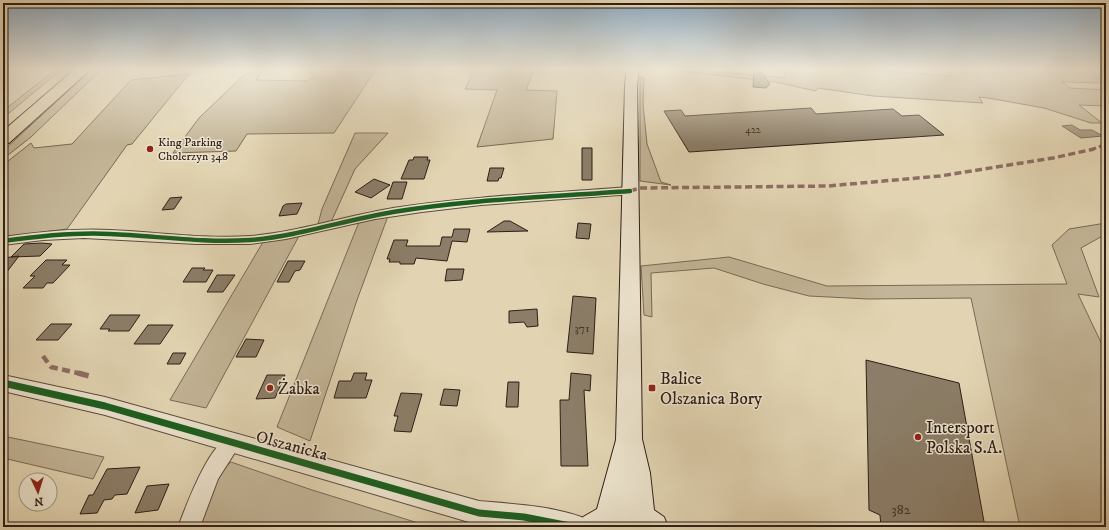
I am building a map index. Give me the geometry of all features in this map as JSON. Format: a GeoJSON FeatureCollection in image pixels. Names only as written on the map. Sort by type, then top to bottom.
{"type":"FeatureCollection","features":[{"type":"Feature","properties":{"kind":"highway"},"geometry":{"type":"LineString","coordinates":[[3,125],[40,94]]}},
{"type":"Feature","properties":{"kind":"highway"},"geometry":{"type":"LineString","coordinates":[[3,139],[55,94]]}},
{"type":"Feature","properties":{"kind":"main road"},"geometry":{"type":"LineString","coordinates":[[631,94],[628,439],[647,523]]}},
{"type":"Feature","properties":{"kind":"main road"},"geometry":{"type":"LineString","coordinates":[[602,522],[628,439]]}},
{"type":"Feature","properties":{"kind":"main road"},"geometry":{"type":"LineString","coordinates":[[602,522],[620,514],[647,523]]}},
{"type":"Feature","properties":{"kind":"street"},"geometry":{"type":"LineString","coordinates":[[3,241],[71,234],[110,234],[210,241],[249,240],[273,238],[392,212],[472,203],[630,191]]}},
{"type":"Feature","properties":{"kind":"street","name":"Olszanicka"},"geometry":{"type":"LineString","coordinates":[[3,384],[105,406],[479,513],[524,517],[575,527]]}},
{"type":"Feature","properties":{"kind":"street"},"geometry":{"type":"LineString","coordinates":[[190,527],[206,482],[215,465],[232,443]]}},
{"type":"Feature","properties":{"kind":"street","name":"Olszanicka"},"geometry":{"type":"LineString","coordinates":[[479,513],[504,527]]}},
{"type":"Feature","properties":{"kind":"shaded area"},"geometry":{"type":"Polygon","coordinates":[[[25,94],[32,94],[3,118],[3,111],[25,94]]]}},
{"type":"Feature","properties":{"kind":"shaded area"},"geometry":{"type":"Polygon","coordinates":[[[65,94],[76,94],[31,137],[3,159],[3,151],[65,94]]]}},
{"type":"Feature","properties":{"kind":"shaded area"},"geometry":{"type":"Polygon","coordinates":[[[118,94],[173,94],[132,144],[127,145],[67,229],[3,237],[3,165],[31,143],[34,148],[72,144],[118,94]]]}},
{"type":"Feature","properties":{"kind":"shaded area"},"geometry":{"type":"Polygon","coordinates":[[[224,94],[360,94],[334,133],[247,134],[236,151],[173,153],[199,118],[224,94]]]}},
{"type":"Feature","properties":{"kind":"shaded area"},"geometry":{"type":"Polygon","coordinates":[[[496,94],[557,94],[553,139],[477,147],[496,94]]]}},
{"type":"Feature","properties":{"kind":"shaded area"},"geometry":{"type":"Polygon","coordinates":[[[640,94],[643,94],[647,144],[661,182],[671,185],[640,181],[640,94]]]}},
{"type":"Feature","properties":{"kind":"shaded area"},"geometry":{"type":"Polygon","coordinates":[[[857,94],[1106,94],[1106,106],[1079,105],[1102,123],[1091,123],[1044,108],[988,98],[979,97],[983,103],[857,94]]]}},
{"type":"Feature","properties":{"kind":"shaded area"},"geometry":{"type":"Polygon","coordinates":[[[1072,125],[1080,130],[1092,130],[1103,136],[1081,138],[1062,126],[1072,125]]]}},
{"type":"Feature","properties":{"kind":"shaded area"},"geometry":{"type":"Polygon","coordinates":[[[355,133],[388,133],[355,169],[331,222],[318,224],[322,209],[355,133]]]}},
{"type":"Feature","properties":{"kind":"shaded area"},"geometry":{"type":"Polygon","coordinates":[[[388,216],[357,300],[310,441],[277,427],[359,222],[388,216]]]}},
{"type":"Feature","properties":{"kind":"shaded area"},"geometry":{"type":"Polygon","coordinates":[[[1106,223],[1106,234],[1081,248],[1099,297],[1078,294],[1106,353],[1106,527],[1020,527],[971,298],[868,299],[809,296],[763,284],[714,268],[651,273],[652,317],[644,315],[641,266],[729,257],[827,286],[1067,284],[1052,245],[1069,229],[1106,223]]]}},
{"type":"Feature","properties":{"kind":"shaded area"},"geometry":{"type":"Polygon","coordinates":[[[299,236],[206,408],[170,400],[263,242],[299,236]]]}},
{"type":"Feature","properties":{"kind":"shaded area"},"geometry":{"type":"Polygon","coordinates":[[[3,436],[104,457],[93,479],[3,458],[3,436]]]}},
{"type":"Feature","properties":{"kind":"shaded area"},"geometry":{"type":"Polygon","coordinates":[[[231,462],[309,489],[431,527],[198,527],[217,474],[231,462]]]}},
{"type":"Feature","properties":{"kind":"building"},"geometry":{"type":"Polygon","coordinates":[[[811,108],[816,114],[893,109],[902,116],[919,115],[944,135],[689,152],[664,111],[681,110],[685,116],[811,108]]]}},
{"type":"Feature","properties":{"kind":"building"},"geometry":{"type":"Polygon","coordinates":[[[582,148],[592,148],[592,180],[582,180],[582,148]]]}},
{"type":"Feature","properties":{"kind":"building"},"geometry":{"type":"Polygon","coordinates":[[[414,157],[428,157],[427,160],[430,160],[424,179],[401,179],[409,160],[413,160],[414,157]]]}},
{"type":"Feature","properties":{"kind":"building"},"geometry":{"type":"Polygon","coordinates":[[[490,168],[504,168],[501,178],[499,178],[498,181],[487,181],[490,168]]]}},
{"type":"Feature","properties":{"kind":"building"},"geometry":{"type":"Polygon","coordinates":[[[374,179],[390,185],[371,198],[355,192],[374,179]]]}},
{"type":"Feature","properties":{"kind":"building"},"geometry":{"type":"Polygon","coordinates":[[[393,182],[407,182],[402,199],[387,199],[393,182]]]}},
{"type":"Feature","properties":{"kind":"building"},"geometry":{"type":"Polygon","coordinates":[[[182,197],[174,209],[162,210],[170,198],[182,197]]]}},
{"type":"Feature","properties":{"kind":"building"},"geometry":{"type":"Polygon","coordinates":[[[302,203],[297,214],[279,216],[283,206],[286,204],[302,203]]]}},
{"type":"Feature","properties":{"kind":"building"},"geometry":{"type":"Polygon","coordinates":[[[504,221],[510,221],[528,231],[487,232],[504,221]]]}},
{"type":"Feature","properties":{"kind":"building"},"geometry":{"type":"Polygon","coordinates":[[[578,223],[591,224],[589,239],[576,238],[578,223]]]}},
{"type":"Feature","properties":{"kind":"building"},"geometry":{"type":"Polygon","coordinates":[[[454,229],[470,229],[467,242],[452,241],[447,261],[416,258],[414,264],[400,264],[400,262],[389,262],[390,259],[387,259],[394,240],[408,240],[406,246],[440,246],[442,237],[452,237],[454,229]]]}},
{"type":"Feature","properties":{"kind":"building"},"geometry":{"type":"Polygon","coordinates":[[[24,244],[52,244],[40,256],[11,257],[24,244]]]}},
{"type":"Feature","properties":{"kind":"building"},"geometry":{"type":"Polygon","coordinates":[[[19,256],[3,277],[3,258],[19,256]]]}},
{"type":"Feature","properties":{"kind":"building"},"geometry":{"type":"Polygon","coordinates":[[[46,260],[67,260],[62,265],[70,265],[53,283],[47,283],[43,288],[23,288],[35,276],[30,276],[46,260]]]}},
{"type":"Feature","properties":{"kind":"building"},"geometry":{"type":"Polygon","coordinates":[[[288,261],[305,261],[300,270],[295,271],[289,282],[277,282],[288,261]]]}},
{"type":"Feature","properties":{"kind":"building"},"geometry":{"type":"Polygon","coordinates":[[[192,268],[205,268],[203,270],[213,270],[206,282],[183,282],[192,268]]]}},
{"type":"Feature","properties":{"kind":"building"},"geometry":{"type":"Polygon","coordinates":[[[447,269],[464,269],[462,280],[445,281],[447,269]]]}},
{"type":"Feature","properties":{"kind":"building"},"geometry":{"type":"Polygon","coordinates":[[[217,275],[235,275],[223,292],[207,292],[217,275]]]}},
{"type":"Feature","properties":{"kind":"building"},"geometry":{"type":"Polygon","coordinates":[[[573,296],[596,298],[593,354],[567,352],[573,296]]]}},
{"type":"Feature","properties":{"kind":"building"},"geometry":{"type":"Polygon","coordinates":[[[537,309],[538,326],[527,327],[524,322],[509,323],[509,311],[537,309]]]}},
{"type":"Feature","properties":{"kind":"building"},"geometry":{"type":"Polygon","coordinates":[[[110,315],[140,315],[129,331],[108,331],[110,329],[100,329],[110,315]]]}},
{"type":"Feature","properties":{"kind":"building"},"geometry":{"type":"Polygon","coordinates":[[[51,324],[72,324],[58,340],[36,340],[51,324]]]}},
{"type":"Feature","properties":{"kind":"building"},"geometry":{"type":"Polygon","coordinates":[[[148,325],[173,325],[160,344],[134,344],[148,325]]]}},
{"type":"Feature","properties":{"kind":"building"},"geometry":{"type":"Polygon","coordinates":[[[246,339],[264,340],[256,357],[236,357],[246,339]]]}},
{"type":"Feature","properties":{"kind":"building"},"geometry":{"type":"Polygon","coordinates":[[[173,353],[186,353],[180,364],[167,364],[173,353]]]}},
{"type":"Feature","properties":{"kind":"building","name":"Intersport Polska S.A."},"geometry":{"type":"Polygon","coordinates":[[[866,360],[959,383],[985,527],[881,527],[880,515],[869,510],[866,360]]]}},
{"type":"Feature","properties":{"kind":"building"},"geometry":{"type":"Polygon","coordinates":[[[354,373],[367,373],[365,380],[372,380],[366,398],[334,398],[339,381],[351,381],[354,373]]]}},
{"type":"Feature","properties":{"kind":"building"},"geometry":{"type":"Polygon","coordinates":[[[571,373],[591,375],[590,391],[584,390],[588,466],[561,466],[560,400],[569,400],[571,373]]]}},
{"type":"Feature","properties":{"kind":"building"},"geometry":{"type":"Polygon","coordinates":[[[267,375],[285,375],[275,398],[256,399],[267,375]]]}},
{"type":"Feature","properties":{"kind":"building"},"geometry":{"type":"Polygon","coordinates":[[[508,382],[519,382],[518,407],[506,407],[508,382]]]}},
{"type":"Feature","properties":{"kind":"building"},"geometry":{"type":"Polygon","coordinates":[[[444,389],[460,390],[457,406],[440,405],[444,389]]]}},
{"type":"Feature","properties":{"kind":"building"},"geometry":{"type":"Polygon","coordinates":[[[401,393],[422,394],[411,432],[394,431],[398,416],[394,416],[401,393]]]}},
{"type":"Feature","properties":{"kind":"building"},"geometry":{"type":"Polygon","coordinates":[[[140,467],[127,494],[115,495],[112,499],[104,500],[97,513],[80,514],[89,495],[93,495],[107,469],[140,467]]]}},
{"type":"Feature","properties":{"kind":"building"},"geometry":{"type":"Polygon","coordinates":[[[169,484],[158,510],[135,513],[147,486],[169,484]]]}},
{"type":"Feature","properties":{"kind":"marked path"},"geometry":{"type":"LineString","coordinates":[[630,191],[640,188],[828,186],[940,176],[1053,158],[1088,151],[1106,144]]}},
{"type":"Feature","properties":{"kind":"marked path"},"geometry":{"type":"LineString","coordinates":[[43,356],[51,367],[89,376]]}},
{"type":"Feature","properties":{"kind":"cycle path"},"geometry":{"type":"LineString","coordinates":[[3,241],[70,234],[128,235],[197,240],[250,240],[286,235],[375,215],[422,208],[630,191]]}},
{"type":"Feature","properties":{"kind":"cycle path"},"geometry":{"type":"LineString","coordinates":[[3,383],[105,406],[479,513],[524,517],[575,527]]}},
{"type":"Feature","properties":{"kind":"place","name":"King Parking Cholerzyn 348"},"geometry":{"type":"Point","coordinates":[150,149]}},
{"type":"Feature","properties":{"kind":"place","name":"Żabka"},"geometry":{"type":"Point","coordinates":[270,388]}},
{"type":"Feature","properties":{"kind":"place","name":"Balice Olszanica Bory"},"geometry":{"type":"Point","coordinates":[652,388]}},
{"type":"Feature","properties":{"kind":"place","name":"Intersport Polska S.A."},"geometry":{"type":"Point","coordinates":[918,437]}}]}
